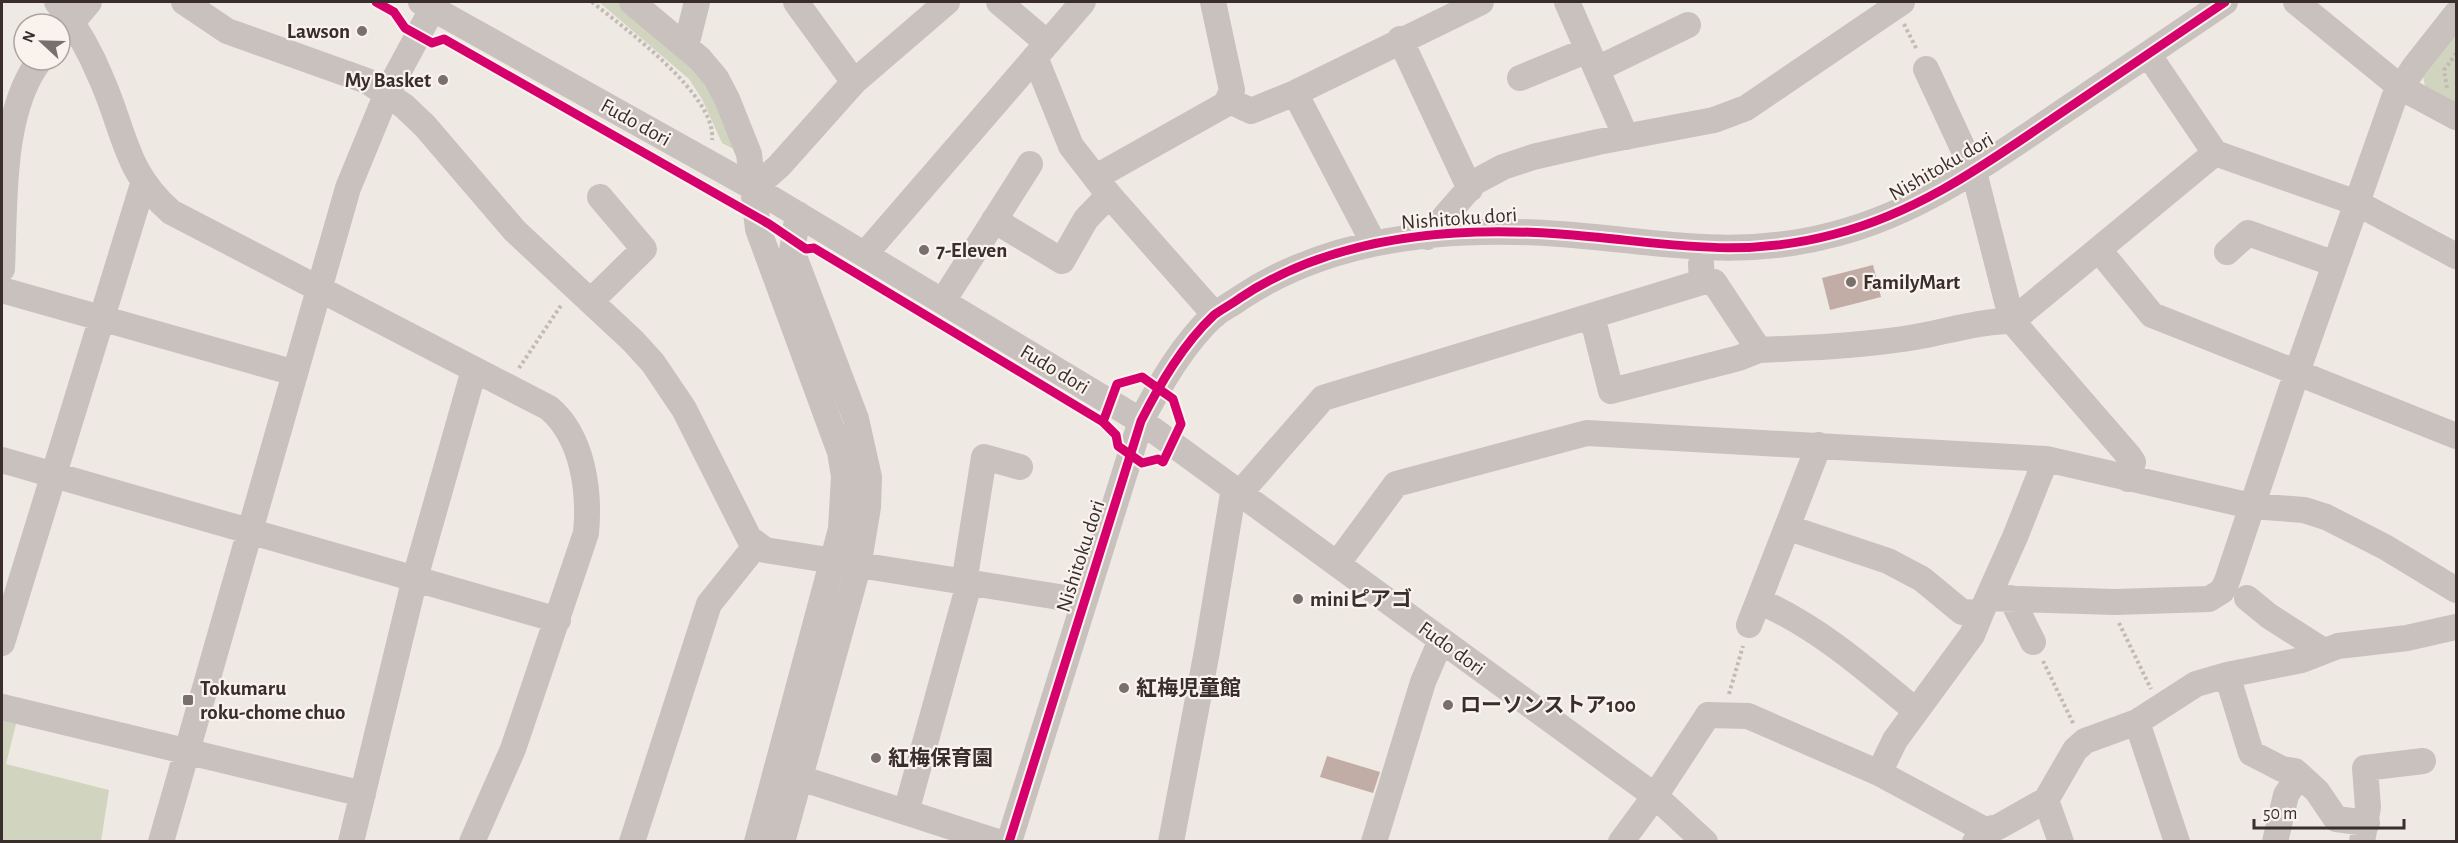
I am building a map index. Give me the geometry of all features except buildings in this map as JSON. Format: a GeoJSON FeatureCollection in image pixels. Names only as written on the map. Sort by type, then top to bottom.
{"type":"FeatureCollection","features":[{"type":"Feature","properties":{"kind":"street"},"geometry":{"type":"LineString","coordinates":[[72,22],[89,2]]}},
{"type":"Feature","properties":{"kind":"street"},"geometry":{"type":"LineString","coordinates":[[184,2],[228,31],[354,76],[387,93],[425,126],[514,231],[591,301],[653,363],[684,410],[749,538],[756,544],[765,550],[832,563],[1084,602]]}},
{"type":"Feature","properties":{"kind":"street"},"geometry":{"type":"LineString","coordinates":[[632,2],[700,59],[716,78],[727,99],[749,154],[758,229],[840,452],[844,503],[832,563],[758,842]]}},
{"type":"Feature","properties":{"kind":"street"},"geometry":{"type":"LineString","coordinates":[[683,45],[688,38],[697,2]]}},
{"type":"Feature","properties":{"kind":"street"},"geometry":{"type":"LineString","coordinates":[[796,2],[854,82]]}},
{"type":"Feature","properties":{"kind":"street"},"geometry":{"type":"LineString","coordinates":[[754,188],[778,166],[854,82],[947,2]]}},
{"type":"Feature","properties":{"kind":"street"},"geometry":{"type":"LineString","coordinates":[[999,2],[1041,50],[1071,146],[1215,315]]}},
{"type":"Feature","properties":{"kind":"street"},"geometry":{"type":"LineString","coordinates":[[865,254],[1083,2]]}},
{"type":"Feature","properties":{"kind":"street"},"geometry":{"type":"LineString","coordinates":[[994,220],[1062,261],[1103,186],[1226,104],[1232,90],[1213,2]]}},
{"type":"Feature","properties":{"kind":"street"},"geometry":{"type":"LineString","coordinates":[[1228,100],[1251,111],[1294,93],[1400,39],[1481,2]]}},
{"type":"Feature","properties":{"kind":"street"},"geometry":{"type":"LineString","coordinates":[[1567,2],[1626,137]]}},
{"type":"Feature","properties":{"kind":"street","name":"Nishitoku dori"},"geometry":{"type":"LineString","coordinates":[[1009,842],[1141,421],[1173,366],[1215,315],[1290,269],[1331,253],[1373,242],[1530,232],[1700,249],[1768,246],[1839,234],[1909,209],[1974,172],[2225,2]]}},
{"type":"Feature","properties":{"kind":"street"},"geometry":{"type":"LineString","coordinates":[[2296,2],[2400,87],[2448,113]]}},
{"type":"Feature","properties":{"kind":"street"},"geometry":{"type":"LineString","coordinates":[[161,842],[348,188],[387,93],[430,4]]}},
{"type":"Feature","properties":{"kind":"street","name":"Fudo dori"},"geometry":{"type":"LineString","coordinates":[[430,4],[754,188],[1141,421],[1655,796],[1705,842]]}},
{"type":"Feature","properties":{"kind":"street"},"geometry":{"type":"LineString","coordinates":[[1427,237],[1475,182],[1503,167],[1533,157],[1714,120],[1746,108],[1897,6]]}},
{"type":"Feature","properties":{"kind":"street"},"geometry":{"type":"LineString","coordinates":[[2237,589],[2251,506],[2296,372],[2400,87],[2457,14]]}},
{"type":"Feature","properties":{"kind":"street"},"geometry":{"type":"LineString","coordinates":[[1520,78],[1593,59],[1688,25]]}},
{"type":"Feature","properties":{"kind":"street"},"geometry":{"type":"LineString","coordinates":[[72,37],[102,79],[143,184],[161,203],[183,219],[549,408],[561,418],[569,431],[584,476],[589,505],[586,533],[513,749],[472,842]]}},
{"type":"Feature","properties":{"kind":"street"},"geometry":{"type":"LineString","coordinates":[[1400,39],[1470,189]]}},
{"type":"Feature","properties":{"kind":"street"},"geometry":{"type":"LineString","coordinates":[[2148,54],[2215,153],[2357,203],[2457,256]]}},
{"type":"Feature","properties":{"kind":"street"},"geometry":{"type":"LineString","coordinates":[[1926,69],[1974,172],[2012,321],[2129,456],[2133,462],[2128,479]]}},
{"type":"Feature","properties":{"kind":"street"},"geometry":{"type":"LineString","coordinates":[[2,269],[13,115],[23,87],[32,72]]}},
{"type":"Feature","properties":{"kind":"street"},"geometry":{"type":"LineString","coordinates":[[1294,93],[1373,242]]}},
{"type":"Feature","properties":{"kind":"street"},"geometry":{"type":"LineString","coordinates":[[1592,316],[1611,392],[1739,358],[1759,350],[1854,346],[1929,335],[1984,321],[2012,321],[2215,153]]}},
{"type":"Feature","properties":{"kind":"street"},"geometry":{"type":"LineString","coordinates":[[943,301],[1030,164]]}},
{"type":"Feature","properties":{"kind":"street"},"geometry":{"type":"LineString","coordinates":[[2,644],[100,318],[143,184]]}},
{"type":"Feature","properties":{"kind":"street"},"geometry":{"type":"LineString","coordinates":[[591,301],[644,249],[600,197]]}},
{"type":"Feature","properties":{"kind":"street"},"geometry":{"type":"LineString","coordinates":[[782,842],[858,567],[868,507],[869,477],[856,419],[792,251],[798,214]]}},
{"type":"Feature","properties":{"kind":"street"},"geometry":{"type":"LineString","coordinates":[[2227,252],[2248,233],[2335,264]]}},
{"type":"Feature","properties":{"kind":"street"},"geometry":{"type":"LineString","coordinates":[[1700,249],[1702,282]]}},
{"type":"Feature","properties":{"kind":"street"},"geometry":{"type":"LineString","coordinates":[[2098,250],[2152,315],[2457,436]]}},
{"type":"Feature","properties":{"kind":"street"},"geometry":{"type":"LineString","coordinates":[[1171,842],[1237,491],[1323,398],[1702,282],[1714,282],[1759,350]]}},
{"type":"Feature","properties":{"kind":"street"},"geometry":{"type":"LineString","coordinates":[[2,290],[295,373]]}},
{"type":"Feature","properties":{"kind":"street"},"geometry":{"type":"LineString","coordinates":[[351,842],[415,578],[474,370]]}},
{"type":"Feature","properties":{"kind":"street"},"geometry":{"type":"LineString","coordinates":[[1337,564],[1396,484],[1564,438],[1587,434],[2046,459],[2251,506],[2304,510],[2326,517],[2385,547],[2457,590]]}},
{"type":"Feature","properties":{"kind":"street"},"geometry":{"type":"LineString","coordinates":[[1749,625],[1789,528],[1819,445]]}},
{"type":"Feature","properties":{"kind":"street"},"geometry":{"type":"LineString","coordinates":[[906,812],[967,584],[984,458],[1020,467]]}},
{"type":"Feature","properties":{"kind":"street"},"geometry":{"type":"LineString","coordinates":[[1879,773],[1895,740],[1993,603],[2046,459]]}},
{"type":"Feature","properties":{"kind":"street"},"geometry":{"type":"LineString","coordinates":[[2,460],[558,620]]}},
{"type":"Feature","properties":{"kind":"street"},"geometry":{"type":"LineString","coordinates":[[1789,528],[1888,561],[1922,579],[1962,612],[1993,603],[2112,611],[2209,598],[2222,591],[2237,589],[2270,616],[2322,650]]}},
{"type":"Feature","properties":{"kind":"street"},"geometry":{"type":"LineString","coordinates":[[632,842],[709,604],[756,544]]}},
{"type":"Feature","properties":{"kind":"street"},"geometry":{"type":"LineString","coordinates":[[1759,601],[1791,615],[1849,655],[1916,711]]}},
{"type":"Feature","properties":{"kind":"street"},"geometry":{"type":"LineString","coordinates":[[1993,603],[2033,642]]}},
{"type":"Feature","properties":{"kind":"street"},"geometry":{"type":"LineString","coordinates":[[1621,842],[1655,796],[1708,715],[1724,712],[1748,716],[1879,773],[1980,836],[2046,800],[2075,750],[2083,743],[2137,722],[2196,684],[2227,675],[2302,660],[2322,650],[2407,638],[2457,627]]}},
{"type":"Feature","properties":{"kind":"street"},"geometry":{"type":"LineString","coordinates":[[1374,842],[1423,682],[1441,640]]}},
{"type":"Feature","properties":{"kind":"street"},"geometry":{"type":"LineString","coordinates":[[2227,675],[2251,753],[2299,775],[2317,791],[2337,819],[2364,832],[2365,768],[2423,760]]}},
{"type":"Feature","properties":{"kind":"street"},"geometry":{"type":"LineString","coordinates":[[2,707],[363,794]]}},
{"type":"Feature","properties":{"kind":"street"},"geometry":{"type":"LineString","coordinates":[[2137,722],[2176,842]]}},
{"type":"Feature","properties":{"kind":"street"},"geometry":{"type":"LineString","coordinates":[[2275,842],[2286,795],[2299,775]]}},
{"type":"Feature","properties":{"kind":"street"},"geometry":{"type":"LineString","coordinates":[[800,778],[998,842]]}},
{"type":"Feature","properties":{"kind":"street"},"geometry":{"type":"LineString","coordinates":[[2046,800],[2061,842]]}},
{"type":"Feature","properties":{"kind":"path"},"geometry":{"type":"LineString","coordinates":[[592,2],[670,67],[685,83],[702,108],[710,126],[712,141]]}},
{"type":"Feature","properties":{"kind":"path"},"geometry":{"type":"LineString","coordinates":[[1897,6],[1926,69]]}},
{"type":"Feature","properties":{"kind":"path"},"geometry":{"type":"LineString","coordinates":[[2448,113],[2444,70],[2457,54]]}},
{"type":"Feature","properties":{"kind":"path"},"geometry":{"type":"LineString","coordinates":[[506,386],[556,312]]}},
{"type":"Feature","properties":{"kind":"path"},"geometry":{"type":"LineString","coordinates":[[2112,611],[2159,706]]}},
{"type":"Feature","properties":{"kind":"path"},"geometry":{"type":"LineString","coordinates":[[1724,712],[1749,625]]}},
{"type":"Feature","properties":{"kind":"path"},"geometry":{"type":"LineString","coordinates":[[2033,642],[2083,743]]}},
{"type":"Feature","properties":{"kind":"green space"},"geometry":{"type":"Polygon","coordinates":[[[599,2],[626,2],[693,59],[743,154],[722,143],[702,99],[689,79],[599,2]]]}},
{"type":"Feature","properties":{"kind":"green space"},"geometry":{"type":"Polygon","coordinates":[[[2456,32],[2456,104],[2425,86],[2423,76],[2456,32]]]}},
{"type":"Feature","properties":{"kind":"green space"},"geometry":{"type":"Polygon","coordinates":[[[2,715],[17,720],[6,764],[109,790],[101,841],[2,841],[2,715]]]}},
{"type":"Feature","properties":{"kind":"cycle path"},"geometry":{"type":"LineString","coordinates":[[376,2],[394,12],[405,28],[432,43],[444,39],[769,224],[806,249],[814,248],[1103,422],[1116,435],[1118,446],[1142,463],[1158,459],[1163,462],[1181,424],[1173,399],[1142,377],[1117,384],[1103,422]]}},
{"type":"Feature","properties":{"kind":"cycle path"},"geometry":{"type":"LineString","coordinates":[[1009,842],[1141,421],[1182,352],[1214,315],[1276,277],[1314,261],[1353,248],[1435,234],[1519,232],[1730,248],[1799,242],[1865,225],[1922,201],[1975,171],[2225,2]]}},
{"type":"Feature","properties":{"kind":"place","name":"Lawson"},"geometry":{"type":"Point","coordinates":[362,31]}},
{"type":"Feature","properties":{"kind":"place","name":"My Basket"},"geometry":{"type":"Point","coordinates":[443,80]}},
{"type":"Feature","properties":{"kind":"place","name":"7-Eleven"},"geometry":{"type":"Point","coordinates":[924,250]}},
{"type":"Feature","properties":{"kind":"place","name":"FamilyMart"},"geometry":{"type":"Point","coordinates":[1851,282]}},
{"type":"Feature","properties":{"kind":"place","name":"miniピアゴ"},"geometry":{"type":"Point","coordinates":[1298,599]}},
{"type":"Feature","properties":{"kind":"place","name":"紅梅児童館"},"geometry":{"type":"Point","coordinates":[1124,688]}},
{"type":"Feature","properties":{"kind":"place","name":"Tokumaru roku-chome chuo"},"geometry":{"type":"Point","coordinates":[188,700]}},
{"type":"Feature","properties":{"kind":"place","name":"ローソンストア100"},"geometry":{"type":"Point","coordinates":[1448,705]}},
{"type":"Feature","properties":{"kind":"place","name":"紅梅保育園"},"geometry":{"type":"Point","coordinates":[876,758]}}]}
